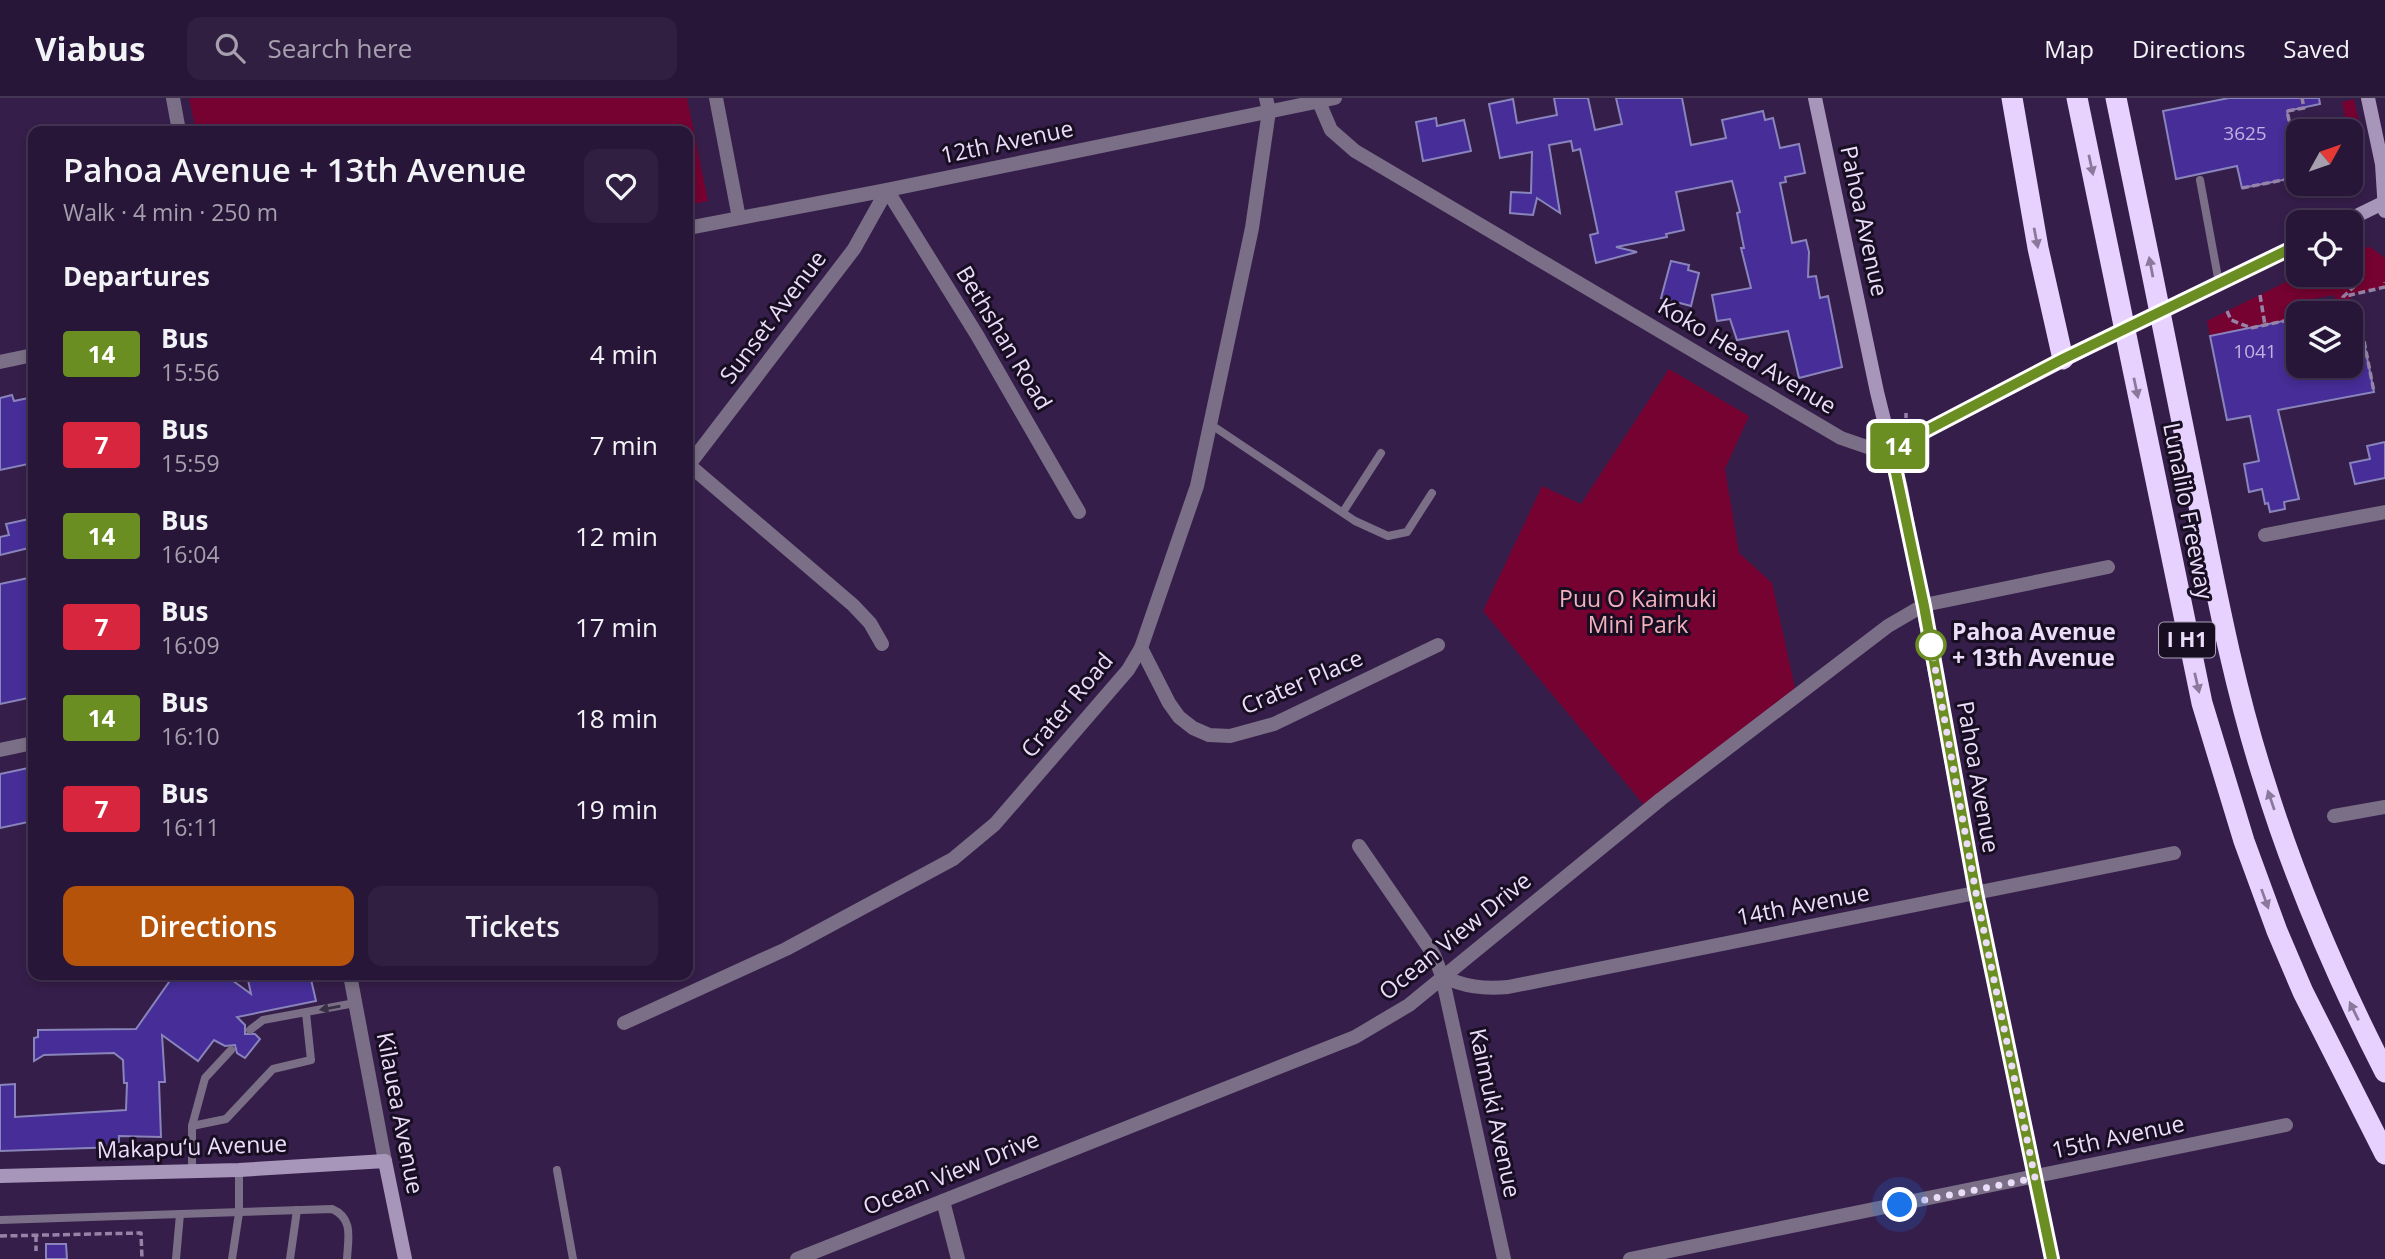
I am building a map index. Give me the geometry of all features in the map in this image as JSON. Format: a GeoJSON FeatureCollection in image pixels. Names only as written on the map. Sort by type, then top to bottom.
{"type":"FeatureCollection","features":[{"type":"Feature","properties":{"kind":"highway"},"geometry":{"type":"LineString","coordinates":[[2012,98],[2038,248],[2063,359]]}},
{"type":"Feature","properties":{"kind":"highway","name":"Lunalilo Freeway"},"geometry":{"type":"LineString","coordinates":[[2077,98],[2202,703],[2244,841],[2277,931],[2314,1016],[2385,1154]]}},
{"type":"Feature","properties":{"kind":"highway","name":"Lunalilo Freeway"},"geometry":{"type":"LineString","coordinates":[[2116,98],[2218,600],[2243,706],[2264,780],[2303,893],[2350,1002],[2385,1072]]}},
{"type":"Feature","properties":{"kind":"street"},"geometry":{"type":"LineString","coordinates":[[173,98],[178,126]]}},
{"type":"Feature","properties":{"kind":"street"},"geometry":{"type":"LineString","coordinates":[[716,98],[739,218]]}},
{"type":"Feature","properties":{"kind":"street","name":"12th Avenue"},"geometry":{"type":"LineString","coordinates":[[693,227],[887,190],[1268,105],[1319,102],[1335,98]]}},
{"type":"Feature","properties":{"kind":"street","name":"Pahoa Avenue"},"geometry":{"type":"LineString","coordinates":[[1815,98],[1924,606],[1976,893],[2052,1259]]}},
{"type":"Feature","properties":{"kind":"street"},"geometry":{"type":"LineString","coordinates":[[2363,214],[2385,205],[2382,164],[2368,98]]}},
{"type":"Feature","properties":{"kind":"street","name":"Koko Head Avenue"},"geometry":{"type":"LineString","coordinates":[[1319,102],[1331,130],[1355,151],[1841,438],[1873,449],[1891,449]]}},
{"type":"Feature","properties":{"kind":"street","name":"Crater Road"},"geometry":{"type":"LineString","coordinates":[[624,1023],[786,949],[953,859],[975,844],[1112,692],[1141,648],[1197,486],[1252,228],[1268,105]]}},
{"type":"Feature","properties":{"kind":"street","name":"Sunset Avenue"},"geometry":{"type":"LineString","coordinates":[[693,459],[854,249],[887,190]]}},
{"type":"Feature","properties":{"kind":"street","name":"Bethshan Road"},"geometry":{"type":"LineString","coordinates":[[887,190],[977,335],[1079,512]]}},
{"type":"Feature","properties":{"kind":"street"},"geometry":{"type":"LineString","coordinates":[[1891,449],[2063,359],[2286,251]]}},
{"type":"Feature","properties":{"kind":"street"},"geometry":{"type":"LineString","coordinates":[[0,362],[28,356]]}},
{"type":"Feature","properties":{"kind":"street"},"geometry":{"type":"LineString","coordinates":[[693,470],[853,605],[870,623],[882,644]]}},
{"type":"Feature","properties":{"kind":"street"},"geometry":{"type":"LineString","coordinates":[[2265,535],[2385,512]]}},
{"type":"Feature","properties":{"kind":"street","name":"Ocean View Drive"},"geometry":{"type":"LineString","coordinates":[[797,1259],[1326,1051],[1384,1021],[1409,1005],[1661,799],[1859,646],[1924,606],[2108,567]]}},
{"type":"Feature","properties":{"kind":"street","name":"Crater Place"},"geometry":{"type":"LineString","coordinates":[[1141,648],[1179,717],[1192,728],[1209,735],[1230,736],[1275,724],[1438,645]]}},
{"type":"Feature","properties":{"kind":"street"},"geometry":{"type":"LineString","coordinates":[[0,750],[28,744]]}},
{"type":"Feature","properties":{"kind":"street"},"geometry":{"type":"LineString","coordinates":[[2334,816],[2385,807]]}},
{"type":"Feature","properties":{"kind":"street","name":"Kaimuki Avenue"},"geometry":{"type":"LineString","coordinates":[[1359,846],[1434,956],[1442,976],[1504,1259]]}},
{"type":"Feature","properties":{"kind":"street","name":"14th Avenue"},"geometry":{"type":"LineString","coordinates":[[1442,976],[1459,984],[1478,988],[1508,987],[2174,853]]}},
{"type":"Feature","properties":{"kind":"street","name":"Kilauea Avenue"},"geometry":{"type":"LineString","coordinates":[[351,980],[405,1259]]}},
{"type":"Feature","properties":{"kind":"street","name":"15th Avenue"},"geometry":{"type":"LineString","coordinates":[[1630,1259],[2286,1125]]}},
{"type":"Feature","properties":{"kind":"street","name":"Makapu‘u Avenue"},"geometry":{"type":"LineString","coordinates":[[0,1176],[239,1170],[385,1161]]}},
{"type":"Feature","properties":{"kind":"street"},"geometry":{"type":"LineString","coordinates":[[943,1201],[958,1259]]}},
{"type":"Feature","properties":{"kind":"lane"},"geometry":{"type":"LineString","coordinates":[[2200,180],[2219,283]]}},
{"type":"Feature","properties":{"kind":"lane"},"geometry":{"type":"LineString","coordinates":[[1210,424],[1343,512],[1388,536],[1408,533],[1432,493]]}},
{"type":"Feature","properties":{"kind":"lane"},"geometry":{"type":"LineString","coordinates":[[1343,512],[1381,453]]}},
{"type":"Feature","properties":{"kind":"lane"},"geometry":{"type":"LineString","coordinates":[[250,1030],[263,1020],[355,1003]]}},
{"type":"Feature","properties":{"kind":"lane"},"geometry":{"type":"LineString","coordinates":[[192,1126],[226,1119],[273,1069],[311,1060],[306,1013]]}},
{"type":"Feature","properties":{"kind":"lane"},"geometry":{"type":"LineString","coordinates":[[192,1171],[192,1126],[205,1078],[231,1050]]}},
{"type":"Feature","properties":{"kind":"lane"},"geometry":{"type":"LineString","coordinates":[[232,1259],[239,1213],[239,1170]]}},
{"type":"Feature","properties":{"kind":"lane"},"geometry":{"type":"LineString","coordinates":[[557,1170],[573,1259]]}},
{"type":"Feature","properties":{"kind":"lane"},"geometry":{"type":"LineString","coordinates":[[0,1220],[332,1209],[341,1214],[348,1223],[347,1259]]}},
{"type":"Feature","properties":{"kind":"lane"},"geometry":{"type":"LineString","coordinates":[[290,1259],[296,1210]]}},
{"type":"Feature","properties":{"kind":"lane"},"geometry":{"type":"LineString","coordinates":[[176,1259],[180,1214]]}},
{"type":"Feature","properties":{"kind":"path"},"geometry":{"type":"LineString","coordinates":[[2289,119],[2287,111],[2304,108],[2302,98]]}},
{"type":"Feature","properties":{"kind":"path"},"geometry":{"type":"LineString","coordinates":[[2242,188],[2286,179]]}},
{"type":"Feature","properties":{"kind":"path"},"geometry":{"type":"LineString","coordinates":[[2351,301],[2350,295],[2385,287],[2385,282]]}},
{"type":"Feature","properties":{"kind":"path"},"geometry":{"type":"LineString","coordinates":[[2344,301],[2343,297],[2354,287]]}},
{"type":"Feature","properties":{"kind":"path"},"geometry":{"type":"LineString","coordinates":[[2260,295],[2265,325]]}},
{"type":"Feature","properties":{"kind":"path"},"geometry":{"type":"LineString","coordinates":[[2227,311],[2231,320],[2251,328],[2286,321]]}},
{"type":"Feature","properties":{"kind":"path"},"geometry":{"type":"LineString","coordinates":[[2363,336],[2374,392]]}},
{"type":"Feature","properties":{"kind":"path"},"geometry":{"type":"LineString","coordinates":[[0,1236],[141,1233],[142,1259]]}},
{"type":"Feature","properties":{"kind":"path"},"geometry":{"type":"LineString","coordinates":[[36,1235],[36,1251]]}},
{"type":"Feature","properties":{"kind":"green space"},"geometry":{"type":"Polygon","coordinates":[[[189,98],[687,98],[693,126],[195,126],[189,98]]]}},
{"type":"Feature","properties":{"kind":"green space"},"geometry":{"type":"Polygon","coordinates":[[[2354,99],[2358,119],[2346,119],[2342,102],[2354,99]]]}},
{"type":"Feature","properties":{"kind":"green space"},"geometry":{"type":"Polygon","coordinates":[[[693,127],[708,201],[693,204],[693,127]]]}},
{"type":"Feature","properties":{"kind":"green space"},"geometry":{"type":"Polygon","coordinates":[[[2370,247],[2385,258],[2385,287],[2350,295],[2351,301],[2335,301],[2334,295],[2313,301],[2286,301],[2286,320],[2210,336],[2207,321],[2286,282],[2286,287],[2363,287],[2363,248],[2370,247]]]}},
{"type":"Feature","properties":{"kind":"green space","name":"Puu O Kaimuki Mini Park"},"geometry":{"type":"Polygon","coordinates":[[[1669,369],[1749,416],[1725,469],[1739,553],[1772,583],[1795,688],[1644,805],[1483,611],[1542,486],[1581,504],[1669,369]]]}},
{"type":"Feature","properties":{"kind":"building"},"geometry":{"type":"Polygon","coordinates":[[[1554,98],[1588,98],[1595,130],[1622,124],[1616,98],[1682,98],[1691,145],[1726,138],[1722,120],[1763,111],[1765,120],[1773,118],[1780,148],[1799,144],[1805,173],[1785,177],[1786,182],[1780,183],[1792,243],[1806,240],[1809,252],[1808,277],[1816,276],[1820,298],[1828,296],[1842,367],[1799,378],[1788,331],[1737,340],[1730,319],[1717,321],[1712,295],[1751,288],[1741,248],[1744,248],[1737,213],[1740,212],[1732,181],[1676,192],[1684,230],[1666,234],[1667,237],[1616,247],[1637,252],[1596,263],[1590,235],[1598,233],[1580,149],[1573,151],[1571,141],[1549,145],[1560,213],[1537,198],[1533,215],[1510,213],[1511,192],[1531,193],[1532,152],[1500,158],[1489,104],[1513,99],[1517,123],[1557,115],[1554,98]]]}},
{"type":"Feature","properties":{"kind":"building"},"geometry":{"type":"Polygon","coordinates":[[[2229,98],[2319,98],[2320,104],[2287,111],[2286,179],[2242,188],[2237,166],[2176,179],[2163,111],[2229,98]]]}},
{"type":"Feature","properties":{"kind":"building"},"geometry":{"type":"Polygon","coordinates":[[[1436,118],[1437,126],[1464,120],[1471,151],[1423,161],[1416,122],[1436,118]]]}},
{"type":"Feature","properties":{"kind":"building"},"geometry":{"type":"Polygon","coordinates":[[[1671,261],[1689,265],[1688,270],[1699,273],[1691,306],[1661,298],[1671,261]]]}},
{"type":"Feature","properties":{"kind":"building"},"geometry":{"type":"Polygon","coordinates":[[[2286,320],[2286,378],[2363,378],[2363,338],[2374,392],[2278,410],[2299,499],[2284,502],[2285,509],[2270,512],[2262,489],[2249,492],[2244,464],[2259,461],[2250,416],[2227,420],[2210,336],[2286,320]]]}},
{"type":"Feature","properties":{"kind":"building"},"geometry":{"type":"Polygon","coordinates":[[[12,395],[14,401],[28,398],[28,464],[0,470],[0,398],[12,395]]]}},
{"type":"Feature","properties":{"kind":"building"},"geometry":{"type":"Polygon","coordinates":[[[2385,442],[2385,478],[2355,484],[2350,463],[2370,459],[2367,446],[2385,442]]]}},
{"type":"Feature","properties":{"kind":"building"},"geometry":{"type":"Polygon","coordinates":[[[28,519],[28,548],[0,555],[0,537],[9,535],[6,524],[28,519]]]}},
{"type":"Feature","properties":{"kind":"building"},"geometry":{"type":"Polygon","coordinates":[[[28,578],[28,698],[0,704],[0,584],[28,578]]]}},
{"type":"Feature","properties":{"kind":"building"},"geometry":{"type":"Polygon","coordinates":[[[28,768],[28,822],[0,828],[0,774],[28,768]]]}},
{"type":"Feature","properties":{"kind":"building"},"geometry":{"type":"Polygon","coordinates":[[[170,980],[232,980],[251,994],[248,980],[311,980],[316,1001],[237,1017],[245,1025],[245,1034],[255,1034],[260,1039],[245,1058],[237,1053],[235,1045],[225,1046],[214,1040],[198,1061],[162,1035],[165,1082],[159,1082],[161,1137],[119,1136],[119,1147],[0,1151],[0,1085],[15,1084],[15,1117],[126,1110],[127,1083],[124,1083],[123,1060],[114,1053],[44,1055],[34,1061],[34,1038],[38,1037],[38,1030],[136,1029],[170,980]]]}},
{"type":"Feature","properties":{"kind":"building"},"geometry":{"type":"Polygon","coordinates":[[[46,1244],[66,1244],[67,1259],[46,1259],[46,1244]]]}},
{"type":"Feature","properties":{"kind":"bus line","name":"14"},"geometry":{"type":"LineString","coordinates":[[2052,1259],[1976,893],[1924,606],[1891,449],[2063,359],[2286,251]]}},
{"type":"Feature","properties":{"kind":"place","name":"Pahoa Avenue + 13th Avenue"},"geometry":{"type":"Point","coordinates":[1931,645]}},
{"type":"Feature","properties":{"kind":"route"},"geometry":{"type":"LineString","coordinates":[[1900,1205],[2035,1178],[1976,893],[1931,645]]}}]}
